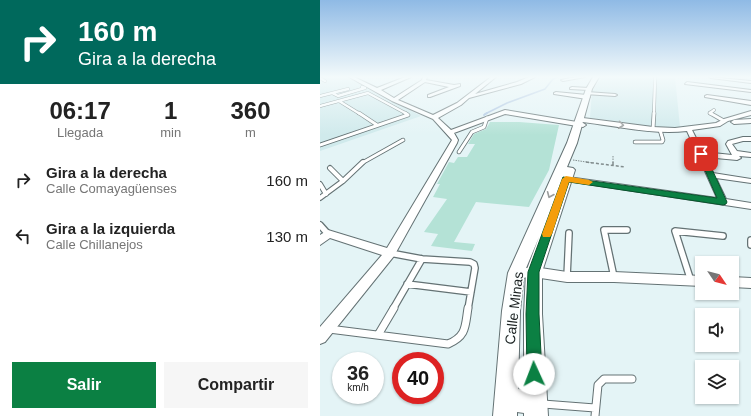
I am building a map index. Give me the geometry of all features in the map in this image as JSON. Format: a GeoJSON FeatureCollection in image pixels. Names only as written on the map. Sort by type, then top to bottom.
{"type":"FeatureCollection","features":[{"type":"Feature","properties":{"kind":"street"},"geometry":{"type":"LineString","coordinates":[[388,96],[435,118],[452,136]]}},
{"type":"Feature","properties":{"kind":"street"},"geometry":{"type":"LineString","coordinates":[[394,100],[399,96]]}},
{"type":"Feature","properties":{"kind":"street","name":"Calle Minas"},"geometry":{"type":"LineString","coordinates":[[536,410],[533,314],[525,273],[562,178],[573,160],[579,144],[581,122],[586,96]]}},
{"type":"Feature","properties":{"kind":"street"},"geometry":{"type":"LineString","coordinates":[[710,96],[751,103]]}},
{"type":"Feature","properties":{"kind":"street"},"geometry":{"type":"LineString","coordinates":[[435,118],[437,114],[456,106],[468,97]]}},
{"type":"Feature","properties":{"kind":"street"},"geometry":{"type":"LineString","coordinates":[[320,337],[390,253],[452,136],[487,118],[508,112],[656,130],[690,129],[751,121]]}},
{"type":"Feature","properties":{"kind":"street"},"geometry":{"type":"LineString","coordinates":[[718,125],[724,121],[751,113]]}},
{"type":"Feature","properties":{"kind":"street","name":"Calle Minas"},"geometry":{"type":"LineString","coordinates":[[505,407],[510,311],[562,178],[581,122]]}},
{"type":"Feature","properties":{"kind":"street"},"geometry":{"type":"LineString","coordinates":[[690,129],[723,202]]}},
{"type":"Feature","properties":{"kind":"street"},"geometry":{"type":"LineString","coordinates":[[701,154],[735,159],[737,157],[729,144],[730,142],[742,139],[751,139]]}},
{"type":"Feature","properties":{"kind":"street"},"geometry":{"type":"LineString","coordinates":[[735,153],[751,156]]}},
{"type":"Feature","properties":{"kind":"street"},"geometry":{"type":"LineString","coordinates":[[711,175],[751,181]]}},
{"type":"Feature","properties":{"kind":"street"},"geometry":{"type":"LineString","coordinates":[[562,178],[751,206]]}},
{"type":"Feature","properties":{"kind":"street"},"geometry":{"type":"LineString","coordinates":[[320,241],[328,234],[390,253]]}},
{"type":"Feature","properties":{"kind":"street"},"geometry":{"type":"LineString","coordinates":[[525,273],[567,277],[614,277],[695,281]]}},
{"type":"Feature","properties":{"kind":"street"},"geometry":{"type":"LineString","coordinates":[[739,283],[751,284]]}},
{"type":"Feature","properties":{"kind":"street"},"geometry":{"type":"LineString","coordinates":[[505,407],[536,410]]}},
{"type":"Feature","properties":{"kind":"lane"},"geometry":{"type":"LineString","coordinates":[[320,106],[356,96]]}},
{"type":"Feature","properties":{"kind":"lane"},"geometry":{"type":"LineString","coordinates":[[374,96],[412,117]]}},
{"type":"Feature","properties":{"kind":"lane"},"geometry":{"type":"LineString","coordinates":[[634,142],[662,142],[663,140],[656,130],[655,96]]}},
{"type":"Feature","properties":{"kind":"lane"},"geometry":{"type":"LineString","coordinates":[[339,101],[377,126]]}},
{"type":"Feature","properties":{"kind":"lane"},"geometry":{"type":"LineString","coordinates":[[714,110],[710,113],[724,121]]}},
{"type":"Feature","properties":{"kind":"lane"},"geometry":{"type":"LineString","coordinates":[[320,145],[408,115]]}},
{"type":"Feature","properties":{"kind":"lane"},"geometry":{"type":"LineString","coordinates":[[459,152],[472,132],[484,127],[487,118]]}},
{"type":"Feature","properties":{"kind":"lane"},"geometry":{"type":"LineString","coordinates":[[392,120],[396,123]]}},
{"type":"Feature","properties":{"kind":"lane"},"geometry":{"type":"LineString","coordinates":[[320,198],[343,181],[364,161],[403,140]]}},
{"type":"Feature","properties":{"kind":"lane"},"geometry":{"type":"LineString","coordinates":[[330,168],[343,181]]}},
{"type":"Feature","properties":{"kind":"lane"},"geometry":{"type":"LineString","coordinates":[[320,184],[326,194]]}},
{"type":"Feature","properties":{"kind":"lane"},"geometry":{"type":"LineString","coordinates":[[320,225],[328,234]]}},
{"type":"Feature","properties":{"kind":"lane"},"geometry":{"type":"LineString","coordinates":[[614,277],[604,230],[627,230]]}},
{"type":"Feature","properties":{"kind":"lane"},"geometry":{"type":"LineString","coordinates":[[695,277],[675,232],[723,236]]}},
{"type":"Feature","properties":{"kind":"lane"},"geometry":{"type":"LineString","coordinates":[[567,277],[569,234]]}},
{"type":"Feature","properties":{"kind":"lane"},"geometry":{"type":"LineString","coordinates":[[751,240],[751,245]]}},
{"type":"Feature","properties":{"kind":"lane"},"geometry":{"type":"LineString","coordinates":[[328,328],[448,344],[458,340],[464,333],[474,264],[470,262],[422,259],[390,253]]}},
{"type":"Feature","properties":{"kind":"lane"},"geometry":{"type":"LineString","coordinates":[[378,335],[422,259]]}},
{"type":"Feature","properties":{"kind":"lane"},"geometry":{"type":"LineString","coordinates":[[407,284],[471,292]]}},
{"type":"Feature","properties":{"kind":"lane"},"geometry":{"type":"LineString","coordinates":[[536,410],[595,412],[598,385],[601,381],[604,379],[632,379]]}},
{"type":"Feature","properties":{"kind":"path"},"geometry":{"type":"LineString","coordinates":[[613,156],[613,166]]}},
{"type":"Feature","properties":{"kind":"path"},"geometry":{"type":"LineString","coordinates":[[573,160],[625,167]]}},
{"type":"Feature","properties":{"kind":"shaded area"},"geometry":{"type":"Polygon","coordinates":[[[320,96],[384,96],[421,116],[320,151],[320,96]]]}},
{"type":"Feature","properties":{"kind":"shaded area"},"geometry":{"type":"Polygon","coordinates":[[[592,96],[677,96],[680,127],[654,127],[590,118],[592,96]]]}},
{"type":"Feature","properties":{"kind":"building"},"geometry":{"type":"Polygon","coordinates":[[[490,122],[519,122],[559,125],[549,170],[529,207],[476,202],[454,242],[475,244],[472,251],[431,246],[438,234],[424,232],[447,199],[433,197],[440,184],[437,184],[449,162],[454,163],[458,157],[467,157],[475,144],[468,144],[474,134],[486,129],[490,122]]]}},
{"type":"Feature","properties":{"kind":"waterway"},"geometry":{"type":"LineString","coordinates":[[487,113],[525,96]]}},
{"type":"Feature","properties":{"kind":"slow traffic"},"geometry":{"type":"LineString","coordinates":[[547,234],[566,179],[589,182]]}},
{"type":"Feature","properties":{"kind":"route"},"geometry":{"type":"LineString","coordinates":[[534,374],[534,272],[566,179],[723,202],[701,154]]}}]}
